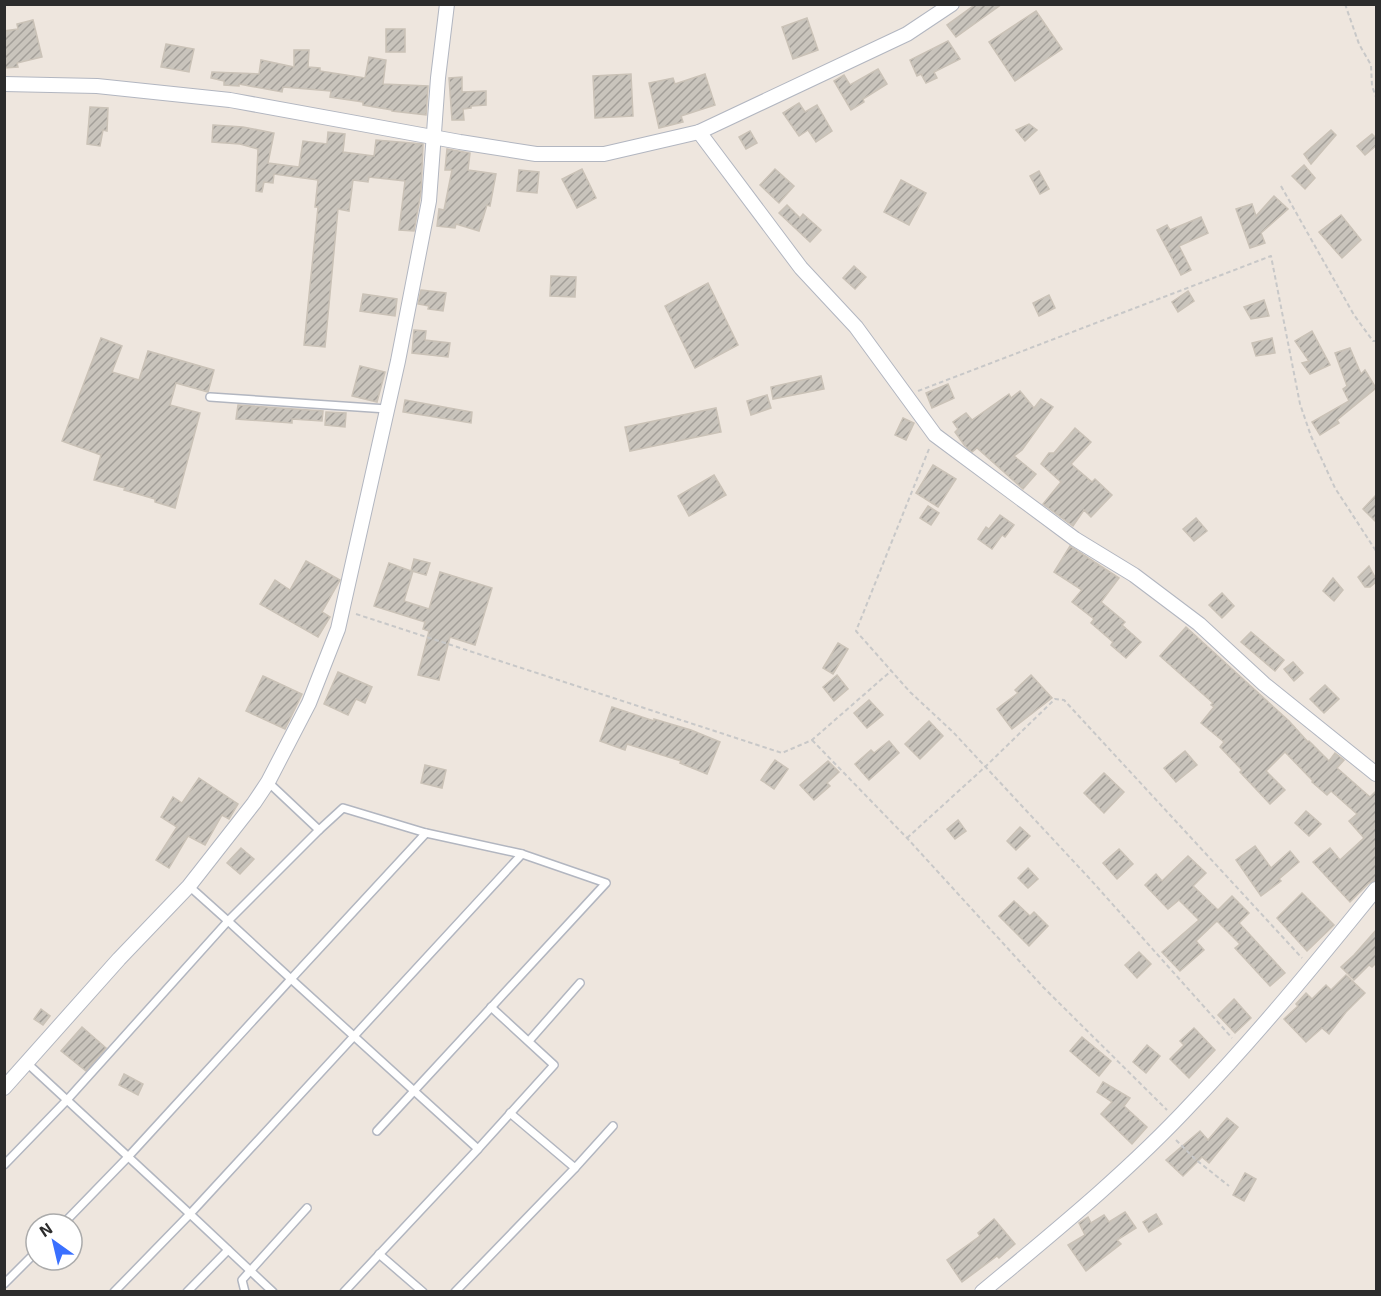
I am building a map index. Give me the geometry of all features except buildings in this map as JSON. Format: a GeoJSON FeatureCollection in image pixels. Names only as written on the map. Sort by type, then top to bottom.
{"type":"FeatureCollection","features":[{"type":"Feature","properties":{"kind":"street"},"geometry":{"type":"LineString","coordinates":[[4,1088],[119,959],[189,886],[268,782],[309,703],[338,629],[387,409],[429,201],[438,78],[447,4]]}},
{"type":"Feature","properties":{"kind":"street"},"geometry":{"type":"LineString","coordinates":[[4,84],[97,86],[230,100],[536,154],[604,154],[699,132],[907,34],[952,4]]}},
{"type":"Feature","properties":{"kind":"street"},"geometry":{"type":"LineString","coordinates":[[699,132],[801,268],[856,327],[935,435],[1075,539],[1134,575],[1199,624],[1264,684],[1377,774]]}},
{"type":"Feature","properties":{"kind":"street"},"geometry":{"type":"LineString","coordinates":[[982,1292],[1096,1195],[1171,1124],[1312,969],[1377,889]]}},
{"type":"Feature","properties":{"kind":"lane"},"geometry":{"type":"LineString","coordinates":[[210,397],[387,409]]}},
{"type":"Feature","properties":{"kind":"lane"},"geometry":{"type":"LineString","coordinates":[[268,782],[319,830]]}},
{"type":"Feature","properties":{"kind":"lane"},"geometry":{"type":"LineString","coordinates":[[4,1165],[67,1100],[228,921],[343,808],[426,833],[522,854],[606,883],[377,1131]]}},
{"type":"Feature","properties":{"kind":"lane"},"geometry":{"type":"LineString","coordinates":[[75,1212],[426,833]]}},
{"type":"Feature","properties":{"kind":"lane"},"geometry":{"type":"LineString","coordinates":[[114,1292],[190,1215],[353,1035],[522,854]]}},
{"type":"Feature","properties":{"kind":"lane"},"geometry":{"type":"LineString","coordinates":[[189,886],[478,1149]]}},
{"type":"Feature","properties":{"kind":"lane"},"geometry":{"type":"LineString","coordinates":[[529,1041],[580,983]]}},
{"type":"Feature","properties":{"kind":"lane"},"geometry":{"type":"LineString","coordinates":[[344,1292],[554,1065],[491,1006]]}},
{"type":"Feature","properties":{"kind":"lane"},"geometry":{"type":"LineString","coordinates":[[27,1063],[273,1292]]}},
{"type":"Feature","properties":{"kind":"lane"},"geometry":{"type":"LineString","coordinates":[[510,1113],[575,1168]]}},
{"type":"Feature","properties":{"kind":"lane"},"geometry":{"type":"LineString","coordinates":[[455,1292],[613,1126]]}},
{"type":"Feature","properties":{"kind":"lane"},"geometry":{"type":"LineString","coordinates":[[245,1292],[242,1280],[307,1208]]}},
{"type":"Feature","properties":{"kind":"lane"},"geometry":{"type":"LineString","coordinates":[[187,1292],[228,1250]]}},
{"type":"Feature","properties":{"kind":"lane"},"geometry":{"type":"LineString","coordinates":[[379,1254],[423,1292]]}},
{"type":"Feature","properties":{"kind":"lane"},"geometry":{"type":"LineString","coordinates":[[4,1284],[24,1264]]}},
{"type":"Feature","properties":{"kind":"path"},"geometry":{"type":"LineString","coordinates":[[1345,4],[1359,45],[1371,64],[1372,86],[1377,97]]}},
{"type":"Feature","properties":{"kind":"path"},"geometry":{"type":"LineString","coordinates":[[1281,186],[1354,315],[1373,341],[1377,341]]}},
{"type":"Feature","properties":{"kind":"path"},"geometry":{"type":"LineString","coordinates":[[907,395],[1271,256],[1300,404],[1311,436],[1335,488],[1377,551]]}},
{"type":"Feature","properties":{"kind":"path"},"geometry":{"type":"LineString","coordinates":[[935,435],[856,631],[910,692],[953,732],[1090,879],[1241,1048]]}},
{"type":"Feature","properties":{"kind":"path"},"geometry":{"type":"LineString","coordinates":[[342,609],[782,753],[812,740],[891,671]]}},
{"type":"Feature","properties":{"kind":"path"},"geometry":{"type":"LineString","coordinates":[[907,838],[986,767],[1055,699],[1064,700],[1312,969]]}},
{"type":"Feature","properties":{"kind":"path"},"geometry":{"type":"LineString","coordinates":[[812,740],[907,838],[1171,1124],[1195,1159],[1229,1186]]}}]}
